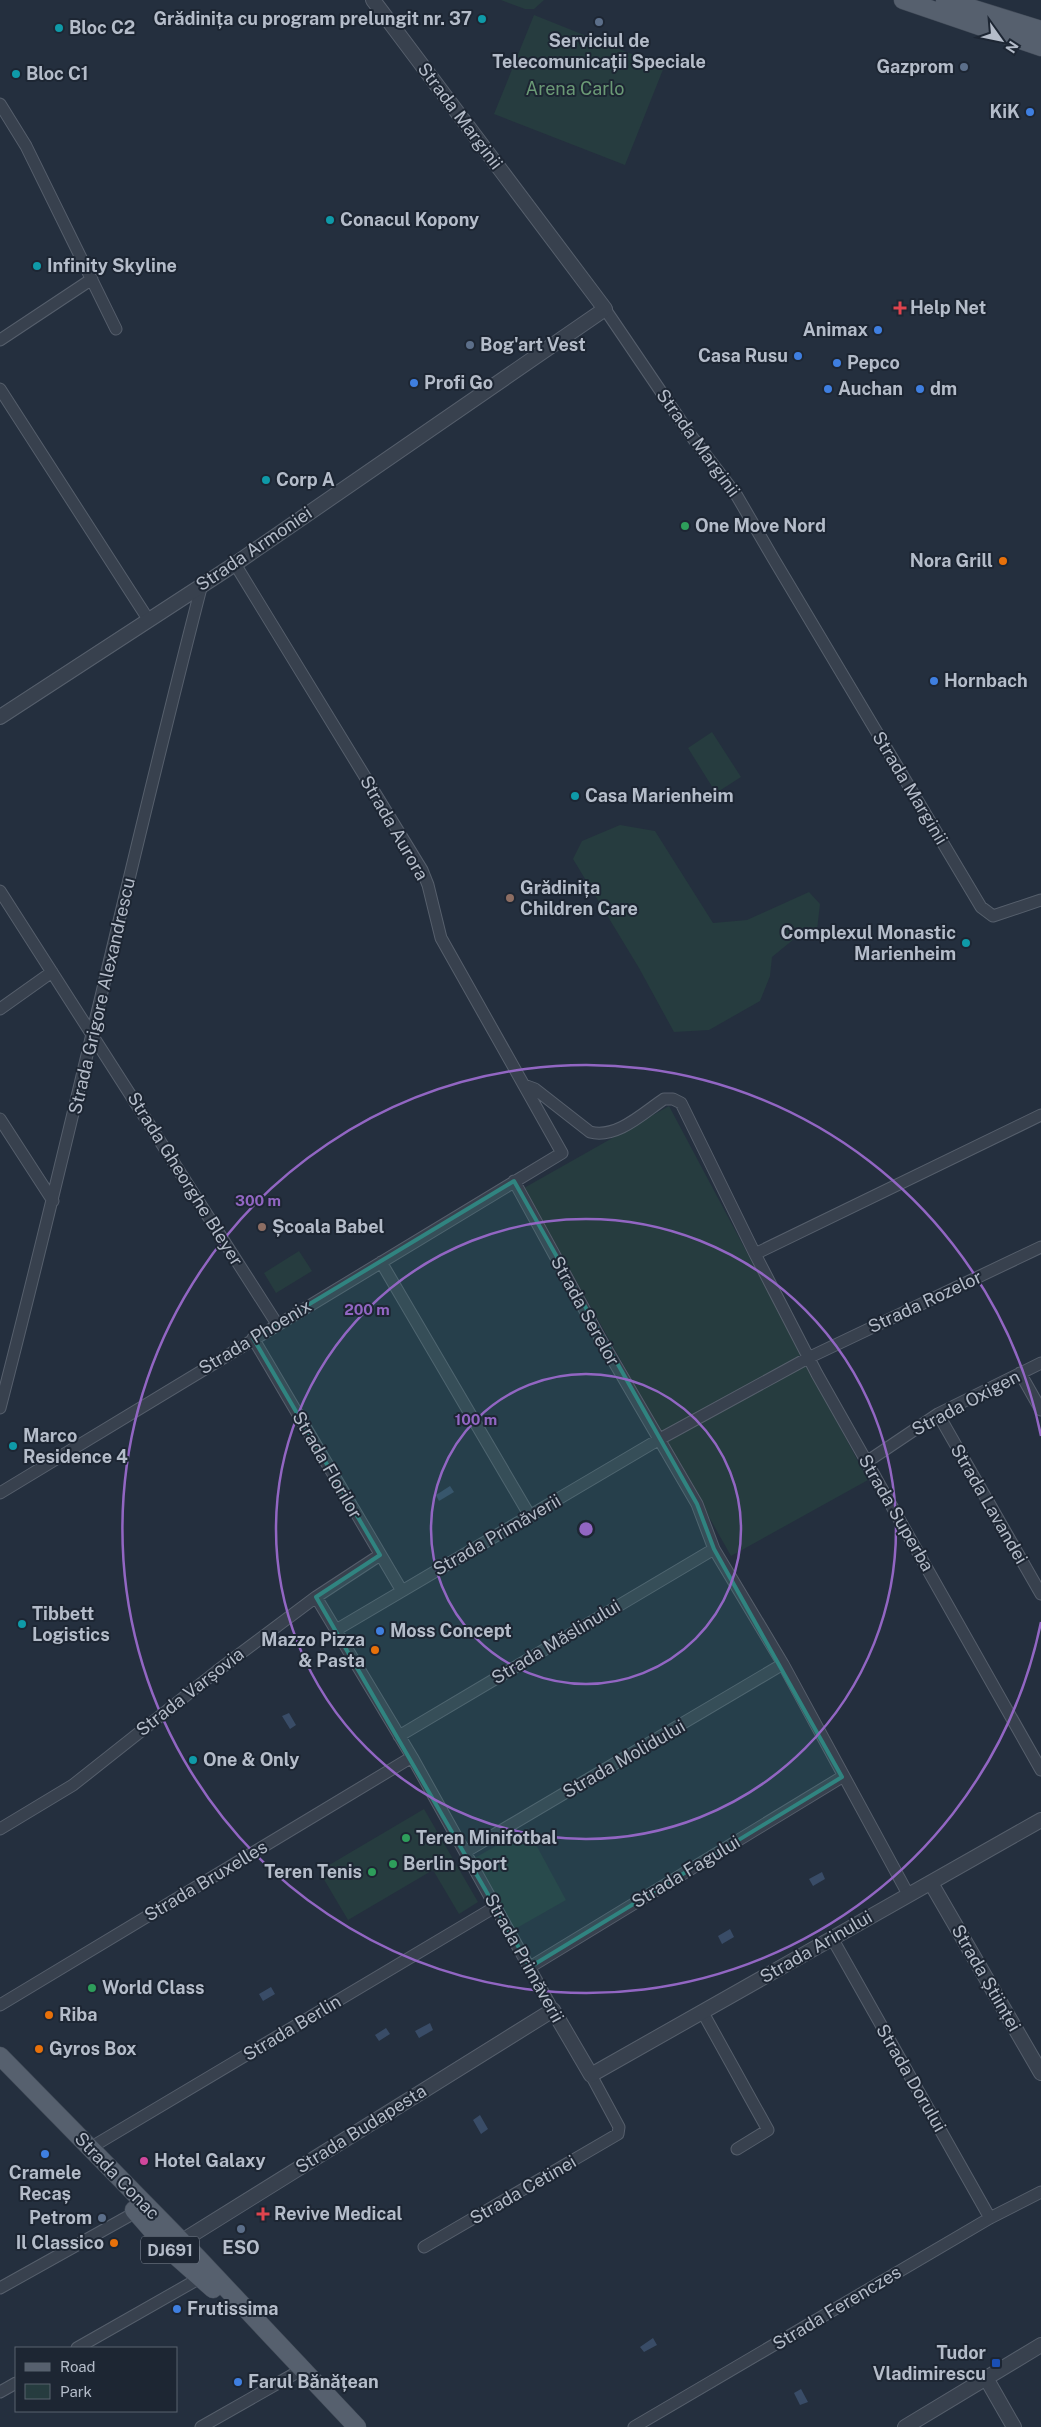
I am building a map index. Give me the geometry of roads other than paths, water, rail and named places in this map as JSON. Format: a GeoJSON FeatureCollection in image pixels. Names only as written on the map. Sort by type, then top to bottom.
{"type":"FeatureCollection","features":[{"type":"Feature","properties":{"kind":"main road"},"geometry":{"type":"LineString","coordinates":[[903,0],[1041,47]]}},
{"type":"Feature","properties":{"kind":"main road"},"geometry":{"type":"LineString","coordinates":[[945,0],[1041,30]]}},
{"type":"Feature","properties":{"kind":"main road","name":"Strada Conac"},"geometry":{"type":"LineString","coordinates":[[0,2056],[90,2148],[175,2245],[357,2427]]}},
{"type":"Feature","properties":{"kind":"main road","name":"Strada Conac"},"geometry":{"type":"LineString","coordinates":[[0,2071],[136,2212],[175,2245],[200,2278],[218,2293],[344,2427]]}},
{"type":"Feature","properties":{"kind":"street","name":"Strada Marginii"},"geometry":{"type":"LineString","coordinates":[[373,0],[605,309],[688,433],[754,521],[772,558],[981,907],[993,916],[1041,900]]}},
{"type":"Feature","properties":{"kind":"street"},"geometry":{"type":"LineString","coordinates":[[0,104],[26,146],[116,329]]}},
{"type":"Feature","properties":{"kind":"street"},"geometry":{"type":"LineString","coordinates":[[0,340],[92,279]]}},
{"type":"Feature","properties":{"kind":"street","name":"Strada Armoniei"},"geometry":{"type":"LineString","coordinates":[[0,717],[235,564],[605,309]]}},
{"type":"Feature","properties":{"kind":"street"},"geometry":{"type":"LineString","coordinates":[[0,389],[148,619]]}},
{"type":"Feature","properties":{"kind":"street","name":"Strada Aurora"},"geometry":{"type":"LineString","coordinates":[[235,564],[422,870],[441,938],[562,1153]]}},
{"type":"Feature","properties":{"kind":"street","name":"Strada Grigore Alexandrescu"},"geometry":{"type":"LineString","coordinates":[[0,1408],[53,1201],[173,694],[202,584]]}},
{"type":"Feature","properties":{"kind":"street","name":"Strada Gheorghe Bleyer"},"geometry":{"type":"LineString","coordinates":[[0,890],[277,1324]]}},
{"type":"Feature","properties":{"kind":"street"},"geometry":{"type":"LineString","coordinates":[[0,1009],[52,972]]}},
{"type":"Feature","properties":{"kind":"street","name":"Strada Superba"},"geometry":{"type":"LineString","coordinates":[[524,1085],[534,1089],[590,1132],[596,1134],[608,1134],[618,1130],[664,1099],[677,1100],[684,1107],[808,1358],[845,1426],[868,1461],[1041,1770]]}},
{"type":"Feature","properties":{"kind":"street"},"geometry":{"type":"LineString","coordinates":[[755,1254],[1041,1115]]}},
{"type":"Feature","properties":{"kind":"street"},"geometry":{"type":"LineString","coordinates":[[0,1119],[53,1201]]}},
{"type":"Feature","properties":{"kind":"street","name":"Strada Phoenix"},"geometry":{"type":"LineString","coordinates":[[0,1493],[253,1338],[562,1153]]}},
{"type":"Feature","properties":{"kind":"street","name":"Strada Serelor"},"geometry":{"type":"LineString","coordinates":[[514,1181],[658,1440],[697,1504],[714,1549],[782,1664],[842,1777]]}},
{"type":"Feature","properties":{"kind":"street","name":"Strada Rozelor"},"geometry":{"type":"LineString","coordinates":[[658,1440],[808,1358],[1041,1247]]}},
{"type":"Feature","properties":{"kind":"street"},"geometry":{"type":"LineString","coordinates":[[380,1262],[530,1516]]}},
{"type":"Feature","properties":{"kind":"street","name":"Strada Florilor"},"geometry":{"type":"LineString","coordinates":[[253,1338],[402,1590]]}},
{"type":"Feature","properties":{"kind":"street","name":"Strada Oxigen"},"geometry":{"type":"LineString","coordinates":[[868,1461],[938,1414],[1041,1363]]}},
{"type":"Feature","properties":{"kind":"street"},"geometry":{"type":"LineString","coordinates":[[1020,1373],[1041,1410]]}},
{"type":"Feature","properties":{"kind":"street","name":"Strada Lavandei"},"geometry":{"type":"LineString","coordinates":[[938,1414],[1041,1594]]}},
{"type":"Feature","properties":{"kind":"street","name":"Strada Primăverii"},"geometry":{"type":"LineString","coordinates":[[336,1630],[658,1440]]}},
{"type":"Feature","properties":{"kind":"street","name":"Strada Măslinului"},"geometry":{"type":"LineString","coordinates":[[399,1736],[714,1549]]}},
{"type":"Feature","properties":{"kind":"street","name":"Strada Varșovia"},"geometry":{"type":"LineString","coordinates":[[0,1829],[58,1794],[99,1766],[159,1716],[316,1596],[380,1555]]}},
{"type":"Feature","properties":{"kind":"street","name":"Strada Primăverii"},"geometry":{"type":"LineString","coordinates":[[316,1596],[412,1757],[591,2075],[620,2131]]}},
{"type":"Feature","properties":{"kind":"street","name":"Strada Molidului"},"geometry":{"type":"LineString","coordinates":[[464,1852],[782,1664]]}},
{"type":"Feature","properties":{"kind":"street","name":"Strada Bruxelles"},"geometry":{"type":"LineString","coordinates":[[0,2005],[412,1757]]}},
{"type":"Feature","properties":{"kind":"street"},"geometry":{"type":"LineString","coordinates":[[842,1777],[908,1894]]}},
{"type":"Feature","properties":{"kind":"street","name":"Strada Fagului"},"geometry":{"type":"LineString","coordinates":[[530,1967],[842,1777]]}},
{"type":"Feature","properties":{"kind":"street","name":"Strada Arinului"},"geometry":{"type":"LineString","coordinates":[[591,2075],[1041,1820]]}},
{"type":"Feature","properties":{"kind":"street","name":"Strada Științei"},"geometry":{"type":"LineString","coordinates":[[931,1883],[1041,2073]]}},
{"type":"Feature","properties":{"kind":"street","name":"Strada Berlin"},"geometry":{"type":"LineString","coordinates":[[90,2148],[495,1907]]}},
{"type":"Feature","properties":{"kind":"street","name":"Strada Dorului"},"geometry":{"type":"LineString","coordinates":[[832,1938],[990,2218]]}},
{"type":"Feature","properties":{"kind":"street","name":"Strada Budapesta"},"geometry":{"type":"LineString","coordinates":[[175,2245],[553,2010]]}},
{"type":"Feature","properties":{"kind":"street"},"geometry":{"type":"LineString","coordinates":[[702,2011],[768,2130],[737,2149]]}},
{"type":"Feature","properties":{"kind":"street","name":"Strada Cetinei"},"geometry":{"type":"LineString","coordinates":[[424,2247],[618,2134],[620,2131]]}},
{"type":"Feature","properties":{"kind":"street","name":"Strada Ferenczes"},"geometry":{"type":"LineString","coordinates":[[634,2427],[990,2218],[1041,2192]]}},
{"type":"Feature","properties":{"kind":"street"},"geometry":{"type":"LineString","coordinates":[[0,2288],[136,2212]]}},
{"type":"Feature","properties":{"kind":"street"},"geometry":{"type":"LineString","coordinates":[[80,2347],[200,2278]]}},
{"type":"Feature","properties":{"kind":"street"},"geometry":{"type":"LineString","coordinates":[[905,2427],[1041,2345]]}},
{"type":"Feature","properties":{"kind":"street"},"geometry":{"type":"LineString","coordinates":[[201,2427],[294,2374]]}},
{"type":"Feature","properties":{"kind":"street"},"geometry":{"type":"LineString","coordinates":[[986,2378],[1014,2427]]}},
{"type":"Feature","properties":{"kind":"street"},"geometry":{"type":"LineString","coordinates":[[0,2392],[15,2384]]}},
{"type":"Feature","properties":{"kind":"water"},"geometry":{"type":"Polygon","coordinates":[[[450,1486],[454,1492],[439,1501],[436,1495],[450,1486]]]}},
{"type":"Feature","properties":{"kind":"water"},"geometry":{"type":"Polygon","coordinates":[[[289,1713],[296,1725],[290,1729],[282,1716],[289,1713]]]}},
{"type":"Feature","properties":{"kind":"water"},"geometry":{"type":"Polygon","coordinates":[[[822,1872],[825,1879],[813,1886],[809,1879],[822,1872]]]}},
{"type":"Feature","properties":{"kind":"water"},"geometry":{"type":"Polygon","coordinates":[[[730,1929],[734,1937],[722,1944],[718,1936],[730,1929]]]}},
{"type":"Feature","properties":{"kind":"water"},"geometry":{"type":"Polygon","coordinates":[[[271,1987],[275,1994],[263,2001],[259,1994],[271,1987]]]}},
{"type":"Feature","properties":{"kind":"water"},"geometry":{"type":"Polygon","coordinates":[[[430,2023],[433,2030],[419,2038],[415,2031],[430,2023]]]}},
{"type":"Feature","properties":{"kind":"water"},"geometry":{"type":"Polygon","coordinates":[[[386,2028],[390,2034],[379,2041],[375,2035],[386,2028]]]}},
{"type":"Feature","properties":{"kind":"water"},"geometry":{"type":"Polygon","coordinates":[[[480,2115],[488,2129],[481,2134],[473,2120],[480,2115]]]}},
{"type":"Feature","properties":{"kind":"water"},"geometry":{"type":"Polygon","coordinates":[[[653,2338],[657,2345],[644,2352],[640,2347],[653,2338]]]}},
{"type":"Feature","properties":{"kind":"water"},"geometry":{"type":"Polygon","coordinates":[[[801,2389],[808,2402],[800,2405],[794,2393],[801,2389]]]}},
{"type":"Feature","properties":{"kind":"place","name":"Grădinița cu program prelungit nr. 37"},"geometry":{"type":"Point","coordinates":[482,19]}},
{"type":"Feature","properties":{"kind":"place","name":"Serviciul de Telecomunicații Speciale"},"geometry":{"type":"Point","coordinates":[599,22]}},
{"type":"Feature","properties":{"kind":"place","name":"Bloc C2"},"geometry":{"type":"Point","coordinates":[59,28]}},
{"type":"Feature","properties":{"kind":"place","name":"Gazprom"},"geometry":{"type":"Point","coordinates":[964,67]}},
{"type":"Feature","properties":{"kind":"place","name":"Bloc C1"},"geometry":{"type":"Point","coordinates":[16,74]}},
{"type":"Feature","properties":{"kind":"place","name":"KiK"},"geometry":{"type":"Point","coordinates":[1030,112]}},
{"type":"Feature","properties":{"kind":"place","name":"Conacul Kopony"},"geometry":{"type":"Point","coordinates":[330,220]}},
{"type":"Feature","properties":{"kind":"place","name":"Infinity Skyline"},"geometry":{"type":"Point","coordinates":[37,266]}},
{"type":"Feature","properties":{"kind":"place","name":"Help Net"},"geometry":{"type":"Point","coordinates":[900,308]}},
{"type":"Feature","properties":{"kind":"place","name":"Animax"},"geometry":{"type":"Point","coordinates":[878,330]}},
{"type":"Feature","properties":{"kind":"place","name":"Bog'art Vest"},"geometry":{"type":"Point","coordinates":[470,345]}},
{"type":"Feature","properties":{"kind":"place","name":"Casa Rusu"},"geometry":{"type":"Point","coordinates":[798,356]}},
{"type":"Feature","properties":{"kind":"place","name":"Pepco"},"geometry":{"type":"Point","coordinates":[837,363]}},
{"type":"Feature","properties":{"kind":"place","name":"Profi Go"},"geometry":{"type":"Point","coordinates":[414,383]}},
{"type":"Feature","properties":{"kind":"place","name":"Auchan"},"geometry":{"type":"Point","coordinates":[828,389]}},
{"type":"Feature","properties":{"kind":"place","name":"dm"},"geometry":{"type":"Point","coordinates":[920,389]}},
{"type":"Feature","properties":{"kind":"place","name":"Corp A"},"geometry":{"type":"Point","coordinates":[266,480]}},
{"type":"Feature","properties":{"kind":"place","name":"One Move Nord"},"geometry":{"type":"Point","coordinates":[685,526]}},
{"type":"Feature","properties":{"kind":"place","name":"Nora Grill"},"geometry":{"type":"Point","coordinates":[1003,561]}},
{"type":"Feature","properties":{"kind":"place","name":"Hornbach"},"geometry":{"type":"Point","coordinates":[934,681]}},
{"type":"Feature","properties":{"kind":"place","name":"Casa Marienheim"},"geometry":{"type":"Point","coordinates":[575,796]}},
{"type":"Feature","properties":{"kind":"place","name":"Grădinița Children Care"},"geometry":{"type":"Point","coordinates":[510,898]}},
{"type":"Feature","properties":{"kind":"place","name":"Complexul Monastic Marienheim"},"geometry":{"type":"Point","coordinates":[966,943]}},
{"type":"Feature","properties":{"kind":"place","name":"Școala Babel"},"geometry":{"type":"Point","coordinates":[262,1227]}},
{"type":"Feature","properties":{"kind":"place","name":"Marco Residence 4"},"geometry":{"type":"Point","coordinates":[13,1446]}},
{"type":"Feature","properties":{"kind":"place","name":"Tibbett Logistics"},"geometry":{"type":"Point","coordinates":[22,1624]}},
{"type":"Feature","properties":{"kind":"place","name":"Moss Concept"},"geometry":{"type":"Point","coordinates":[380,1631]}},
{"type":"Feature","properties":{"kind":"place","name":"Mazzo Pizza & Pasta"},"geometry":{"type":"Point","coordinates":[375,1650]}},
{"type":"Feature","properties":{"kind":"place","name":"One & Only"},"geometry":{"type":"Point","coordinates":[193,1760]}},
{"type":"Feature","properties":{"kind":"place","name":"Teren Minifotbal"},"geometry":{"type":"Point","coordinates":[406,1838]}},
{"type":"Feature","properties":{"kind":"place","name":"Berlin Sport"},"geometry":{"type":"Point","coordinates":[393,1864]}},
{"type":"Feature","properties":{"kind":"place","name":"Teren Tenis"},"geometry":{"type":"Point","coordinates":[372,1872]}},
{"type":"Feature","properties":{"kind":"place","name":"World Class"},"geometry":{"type":"Point","coordinates":[92,1988]}},
{"type":"Feature","properties":{"kind":"place","name":"Riba"},"geometry":{"type":"Point","coordinates":[49,2015]}},
{"type":"Feature","properties":{"kind":"place","name":"Gyros Box"},"geometry":{"type":"Point","coordinates":[39,2049]}},
{"type":"Feature","properties":{"kind":"place","name":"Cramele Recaș"},"geometry":{"type":"Point","coordinates":[45,2154]}},
{"type":"Feature","properties":{"kind":"place","name":"Hotel Galaxy"},"geometry":{"type":"Point","coordinates":[144,2161]}},
{"type":"Feature","properties":{"kind":"place","name":"Revive Medical"},"geometry":{"type":"Point","coordinates":[263,2214]}},
{"type":"Feature","properties":{"kind":"place","name":"Petrom"},"geometry":{"type":"Point","coordinates":[102,2218]}},
{"type":"Feature","properties":{"kind":"place","name":"ESO"},"geometry":{"type":"Point","coordinates":[241,2229]}},
{"type":"Feature","properties":{"kind":"place","name":"Il Classico"},"geometry":{"type":"Point","coordinates":[114,2243]}},
{"type":"Feature","properties":{"kind":"place","name":"Frutissima"},"geometry":{"type":"Point","coordinates":[177,2309]}},
{"type":"Feature","properties":{"kind":"place","name":"Tudor Vladimirescu"},"geometry":{"type":"Point","coordinates":[996,2363]}},
{"type":"Feature","properties":{"kind":"place","name":"Farul Bănățean"},"geometry":{"type":"Point","coordinates":[238,2382]}},
{"type":"Feature","properties":{"kind":"park label","name":"Arena Carlo"},"geometry":{"type":"Point","coordinates":[575,89]}}]}
